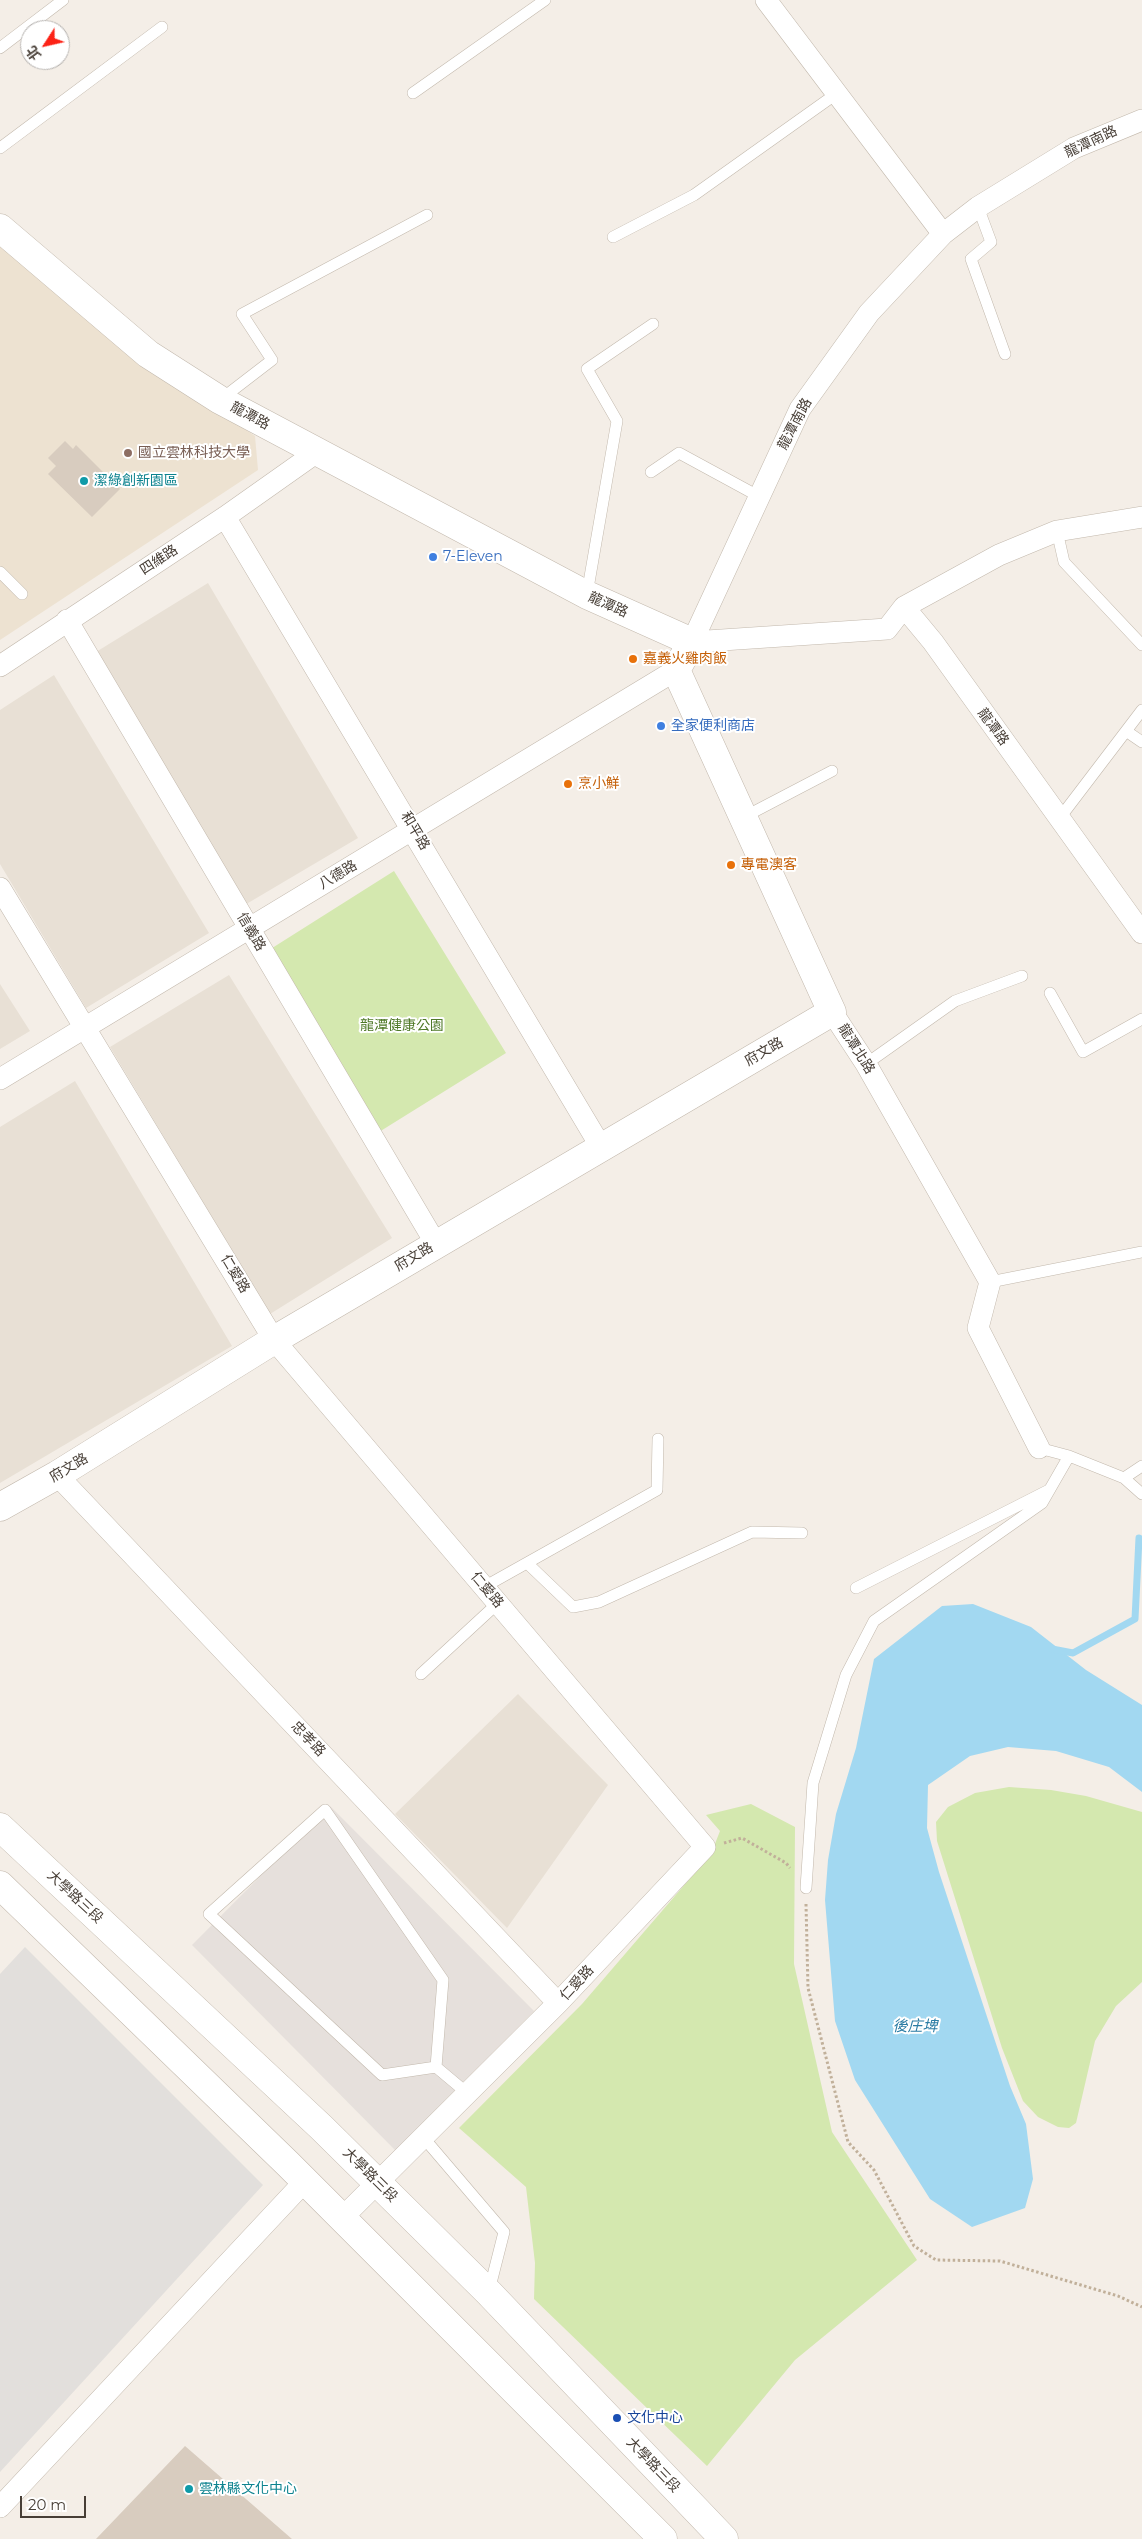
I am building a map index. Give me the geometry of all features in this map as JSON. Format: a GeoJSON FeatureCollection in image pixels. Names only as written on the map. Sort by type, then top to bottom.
{"type":"FeatureCollection","features":[{"type":"Feature","properties":{"kind":"street"},"geometry":{"type":"LineString","coordinates":[[766,0],[943,234]]}},
{"type":"Feature","properties":{"kind":"street","name":"龍潭南路"},"geometry":{"type":"LineString","coordinates":[[692,642],[800,409],[869,313],[943,234],[978,207],[1074,148],[1142,120]]}},
{"type":"Feature","properties":{"kind":"street","name":"龍潭路"},"geometry":{"type":"LineString","coordinates":[[0,228],[148,354],[220,400],[586,596],[692,642],[887,628],[904,607],[932,642],[1142,934]]}},
{"type":"Feature","properties":{"kind":"street","name":"四維路"},"geometry":{"type":"LineString","coordinates":[[0,666],[225,516],[317,452]]}},
{"type":"Feature","properties":{"kind":"street","name":"和平路"},"geometry":{"type":"LineString","coordinates":[[225,516],[414,829],[601,1147]]}},
{"type":"Feature","properties":{"kind":"street"},"geometry":{"type":"LineString","coordinates":[[904,607],[999,555],[1057,531],[1142,517]]}},
{"type":"Feature","properties":{"kind":"street","name":"信義路"},"geometry":{"type":"LineString","coordinates":[[67,620],[436,1244]]}},
{"type":"Feature","properties":{"kind":"street"},"geometry":{"type":"LineString","coordinates":[[676,670],[692,642]]}},
{"type":"Feature","properties":{"kind":"street","name":"八德路"},"geometry":{"type":"LineString","coordinates":[[0,1079],[676,670]]}},
{"type":"Feature","properties":{"kind":"street","name":"龍潭北路"},"geometry":{"type":"LineString","coordinates":[[676,670],[832,1012],[866,1064],[990,1282]]}},
{"type":"Feature","properties":{"kind":"street","name":"仁愛路"},"geometry":{"type":"LineString","coordinates":[[0,888],[274,1340],[705,1847],[558,2002],[342,2218]]}},
{"type":"Feature","properties":{"kind":"street","name":"府文路"},"geometry":{"type":"LineString","coordinates":[[0,1507],[57,1475],[274,1340],[832,1012]]}},
{"type":"Feature","properties":{"kind":"street"},"geometry":{"type":"LineString","coordinates":[[990,1282],[978,1328],[1039,1448]]}},
{"type":"Feature","properties":{"kind":"street","name":"忠孝路"},"geometry":{"type":"LineString","coordinates":[[57,1475],[558,2002]]}},
{"type":"Feature","properties":{"kind":"street","name":"大學路三段"},"geometry":{"type":"LineString","coordinates":[[0,1827],[287,2093],[489,2293],[724,2539]]}},
{"type":"Feature","properties":{"kind":"street"},"geometry":{"type":"LineString","coordinates":[[0,1885],[342,2218],[663,2539]]}},
{"type":"Feature","properties":{"kind":"street"},"geometry":{"type":"LineString","coordinates":[[0,2506],[304,2181]]}},
{"type":"Feature","properties":{"kind":"lane"},"geometry":{"type":"LineString","coordinates":[[0,48],[63,0]]}},
{"type":"Feature","properties":{"kind":"lane"},"geometry":{"type":"LineString","coordinates":[[413,93],[545,0]]}},
{"type":"Feature","properties":{"kind":"lane"},"geometry":{"type":"LineString","coordinates":[[0,148],[162,27]]}},
{"type":"Feature","properties":{"kind":"lane"},"geometry":{"type":"LineString","coordinates":[[613,237],[694,195],[836,94]]}},
{"type":"Feature","properties":{"kind":"lane"},"geometry":{"type":"LineString","coordinates":[[978,207],[991,242],[971,260],[1005,354]]}},
{"type":"Feature","properties":{"kind":"lane"},"geometry":{"type":"LineString","coordinates":[[220,400],[272,360],[242,314],[427,215]]}},
{"type":"Feature","properties":{"kind":"lane"},"geometry":{"type":"LineString","coordinates":[[586,596],[617,421],[587,369],[653,324]]}},
{"type":"Feature","properties":{"kind":"lane"},"geometry":{"type":"LineString","coordinates":[[651,472],[679,453],[760,497]]}},
{"type":"Feature","properties":{"kind":"lane"},"geometry":{"type":"LineString","coordinates":[[1057,531],[1064,562],[1142,645]]}},
{"type":"Feature","properties":{"kind":"lane"},"geometry":{"type":"LineString","coordinates":[[0,572],[22,594]]}},
{"type":"Feature","properties":{"kind":"lane"},"geometry":{"type":"LineString","coordinates":[[1059,819],[1142,710]]}},
{"type":"Feature","properties":{"kind":"lane"},"geometry":{"type":"LineString","coordinates":[[1126,731],[1142,742]]}},
{"type":"Feature","properties":{"kind":"lane"},"geometry":{"type":"LineString","coordinates":[[744,817],[832,771]]}},
{"type":"Feature","properties":{"kind":"lane"},"geometry":{"type":"LineString","coordinates":[[866,1064],[955,1001],[1022,976]]}},
{"type":"Feature","properties":{"kind":"lane"},"geometry":{"type":"LineString","coordinates":[[1050,993],[1083,1052],[1142,1019]]}},
{"type":"Feature","properties":{"kind":"lane"},"geometry":{"type":"LineString","coordinates":[[990,1282],[1142,1252]]}},
{"type":"Feature","properties":{"kind":"lane"},"geometry":{"type":"LineString","coordinates":[[421,1674],[491,1594],[527,1563],[657,1490],[658,1439]]}},
{"type":"Feature","properties":{"kind":"lane"},"geometry":{"type":"LineString","coordinates":[[1039,1448],[1069,1456],[1124,1478],[1142,1494]]}},
{"type":"Feature","properties":{"kind":"lane"},"geometry":{"type":"LineString","coordinates":[[806,1888],[813,1783],[846,1675],[874,1621],[1042,1503],[1069,1456]]}},
{"type":"Feature","properties":{"kind":"lane"},"geometry":{"type":"LineString","coordinates":[[1124,1478],[1142,1466]]}},
{"type":"Feature","properties":{"kind":"lane"},"geometry":{"type":"LineString","coordinates":[[856,1588],[1050,1490]]}},
{"type":"Feature","properties":{"kind":"lane"},"geometry":{"type":"LineString","coordinates":[[527,1563],[573,1608],[599,1602],[752,1532],[802,1533]]}},
{"type":"Feature","properties":{"kind":"lane"},"geometry":{"type":"LineString","coordinates":[[436,2067],[443,1980],[325,1810],[209,1914],[382,2075],[436,2067],[467,2093]]}},
{"type":"Feature","properties":{"kind":"lane"},"geometry":{"type":"LineString","coordinates":[[423,2137],[504,2232],[489,2293]]}},
{"type":"Feature","properties":{"kind":"path"},"geometry":{"type":"LineString","coordinates":[[705,1847],[742,1838],[786,1863],[806,1888],[808,1988],[848,2142],[874,2170],[914,2246],[936,2260],[1000,2261],[1118,2296],[1142,2307]]}},
{"type":"Feature","properties":{"kind":"shaded area","name":"國立雲林科技大學"},"geometry":{"type":"Polygon","coordinates":[[[0,241],[142,360],[255,436],[258,470],[0,640],[0,241]]]}},
{"type":"Feature","properties":{"kind":"shaded area"},"geometry":{"type":"Polygon","coordinates":[[[208,583],[358,838],[243,906],[96,652],[208,583]]]}},
{"type":"Feature","properties":{"kind":"shaded area"},"geometry":{"type":"Polygon","coordinates":[[[54,675],[209,933],[86,1008],[0,864],[0,710],[54,675]]]}},
{"type":"Feature","properties":{"kind":"shaded area"},"geometry":{"type":"Polygon","coordinates":[[[229,975],[392,1238],[270,1314],[110,1047],[229,975]]]}},
{"type":"Feature","properties":{"kind":"shaded area"},"geometry":{"type":"Polygon","coordinates":[[[0,984],[30,1031],[0,1049],[0,984]]]}},
{"type":"Feature","properties":{"kind":"shaded area"},"geometry":{"type":"Polygon","coordinates":[[[75,1081],[232,1346],[0,1483],[0,1127],[75,1081]]]}},
{"type":"Feature","properties":{"kind":"shaded area"},"geometry":{"type":"Polygon","coordinates":[[[518,1694],[608,1785],[507,1928],[395,1814],[518,1694]]]}},
{"type":"Feature","properties":{"kind":"shaded area"},"geometry":{"type":"Polygon","coordinates":[[[330,1806],[534,2011],[395,2150],[192,1945],[330,1806]]]}},
{"type":"Feature","properties":{"kind":"shaded area"},"geometry":{"type":"Polygon","coordinates":[[[25,1947],[263,2185],[0,2472],[0,1974],[25,1947]]]}},
{"type":"Feature","properties":{"kind":"green space","name":"龍潭健康公園"},"geometry":{"type":"Polygon","coordinates":[[[394,871],[506,1053],[379,1132],[269,950],[394,871]]]}},
{"type":"Feature","properties":{"kind":"green space"},"geometry":{"type":"Polygon","coordinates":[[[1009,1787],[1051,1790],[1086,1796],[1142,1812],[1142,1982],[1116,2006],[1095,2041],[1076,2123],[1069,2128],[1058,2127],[1038,2117],[1023,2101],[1002,2048],[937,1841],[936,1822],[948,1807],[975,1793],[1009,1787]]]}},
{"type":"Feature","properties":{"kind":"green space"},"geometry":{"type":"Polygon","coordinates":[[[751,1804],[795,1827],[794,1964],[832,2132],[917,2260],[795,2360],[707,2466],[534,2299],[535,2263],[526,2187],[459,2128],[582,2004],[711,1854],[720,1831],[706,1815],[751,1804]]]}},
{"type":"Feature","properties":{"kind":"water","name":"後庄埤"},"geometry":{"type":"Polygon","coordinates":[[[973,1604],[1031,1627],[1086,1670],[1142,1705],[1142,1792],[1109,1767],[1056,1751],[1008,1747],[970,1756],[928,1785],[927,1828],[939,1872],[1010,2086],[1026,2124],[1033,2179],[1025,2208],[972,2227],[930,2199],[855,2080],[835,2021],[825,1900],[828,1860],[836,1814],[856,1748],[874,1659],[942,1606],[973,1604]]]}},
{"type":"Feature","properties":{"kind":"building","name":"潔綠創新園區"},"geometry":{"type":"Polygon","coordinates":[[[65,441],[73,449],[76,445],[120,489],[92,517],[48,474],[56,466],[48,458],[65,441]]]}},
{"type":"Feature","properties":{"kind":"building","name":"雲林縣文化中心"},"geometry":{"type":"Polygon","coordinates":[[[185,2446],[292,2539],[96,2539],[185,2446]]]}},
{"type":"Feature","properties":{"kind":"waterway"},"geometry":{"type":"LineString","coordinates":[[1052,1649],[1073,1653],[1135,1619],[1139,1538]]}},
{"type":"Feature","properties":{"kind":"place","name":"國立雲林科技大學"},"geometry":{"type":"Point","coordinates":[128,453]}},
{"type":"Feature","properties":{"kind":"place","name":"潔綠創新園區"},"geometry":{"type":"Point","coordinates":[84,481]}},
{"type":"Feature","properties":{"kind":"place","name":"7-Eleven"},"geometry":{"type":"Point","coordinates":[433,557]}},
{"type":"Feature","properties":{"kind":"place","name":"嘉義火雞肉飯"},"geometry":{"type":"Point","coordinates":[633,659]}},
{"type":"Feature","properties":{"kind":"place","name":"全家便利商店"},"geometry":{"type":"Point","coordinates":[661,726]}},
{"type":"Feature","properties":{"kind":"place","name":"烹小鮮"},"geometry":{"type":"Point","coordinates":[568,784]}},
{"type":"Feature","properties":{"kind":"place","name":"專電澳客"},"geometry":{"type":"Point","coordinates":[731,865]}},
{"type":"Feature","properties":{"kind":"place","name":"文化中心"},"geometry":{"type":"Point","coordinates":[617,2418]}},
{"type":"Feature","properties":{"kind":"place","name":"雲林縣文化中心"},"geometry":{"type":"Point","coordinates":[189,2489]}}]}
